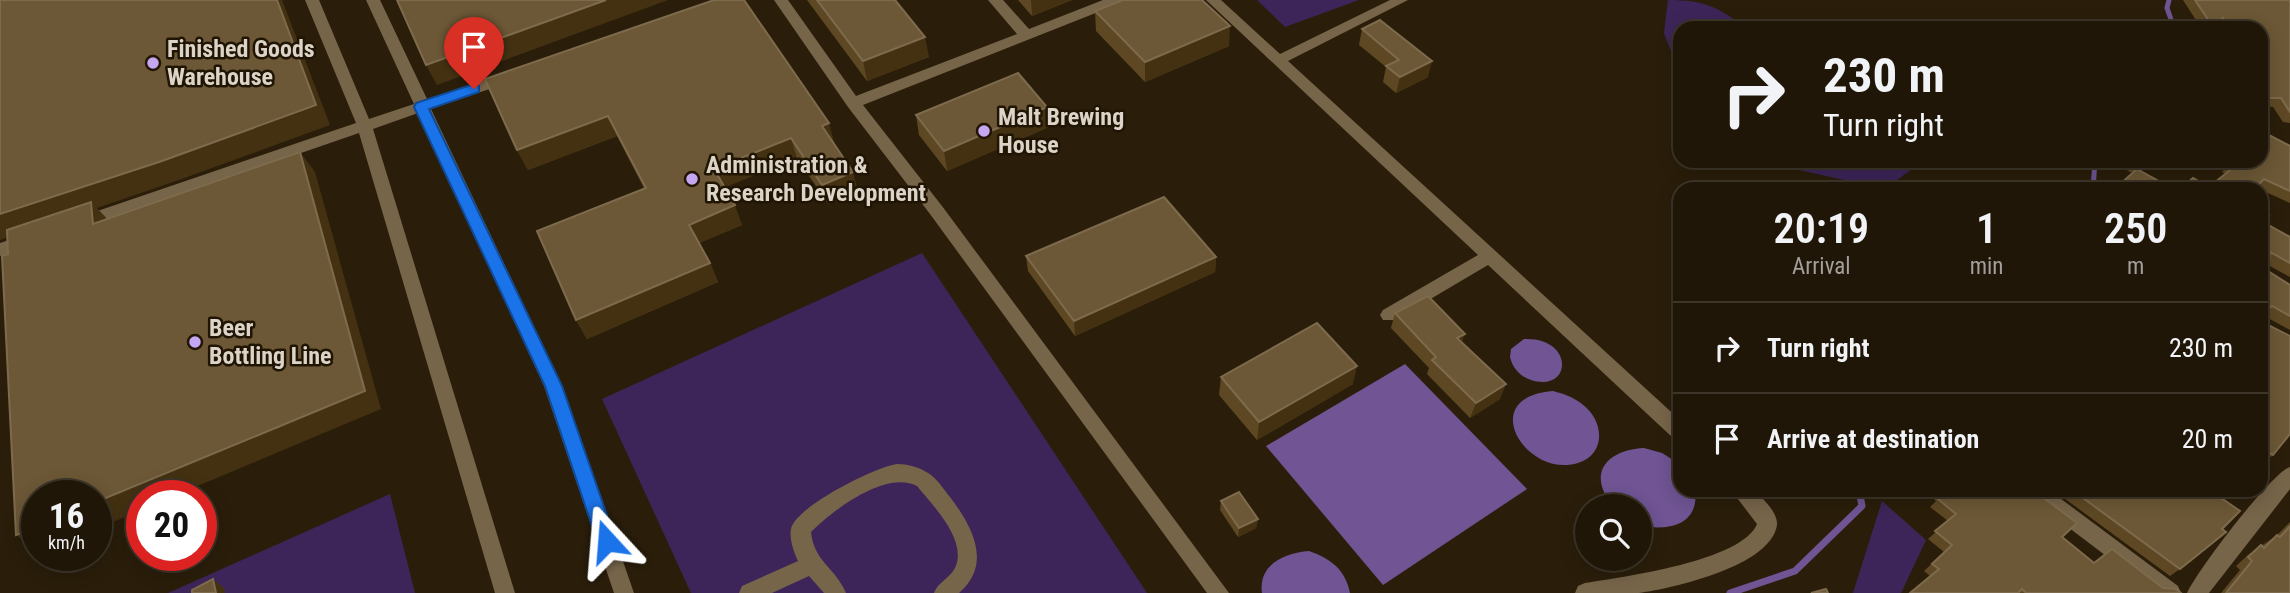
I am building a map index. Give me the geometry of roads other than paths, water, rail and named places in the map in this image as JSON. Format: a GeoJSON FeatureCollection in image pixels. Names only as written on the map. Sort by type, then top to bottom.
{"type":"FeatureCollection","features":[{"type":"Feature","properties":{"kind":"street"},"geometry":{"type":"LineString","coordinates":[[313,0],[365,127],[505,593]]}},
{"type":"Feature","properties":{"kind":"street"},"geometry":{"type":"LineString","coordinates":[[373,0],[554,386],[624,593]]}},
{"type":"Feature","properties":{"kind":"street"},"geometry":{"type":"LineString","coordinates":[[781,0],[853,103],[936,210],[1219,593]]}},
{"type":"Feature","properties":{"kind":"street"},"geometry":{"type":"LineString","coordinates":[[995,0],[1026,35]]}},
{"type":"Feature","properties":{"kind":"street"},"geometry":{"type":"LineString","coordinates":[[853,103],[1116,0]]}},
{"type":"Feature","properties":{"kind":"street"},"geometry":{"type":"LineString","coordinates":[[1213,0],[1673,426]]}},
{"type":"Feature","properties":{"kind":"street"},"geometry":{"type":"LineString","coordinates":[[1279,60],[1401,0]]}},
{"type":"Feature","properties":{"kind":"street"},"geometry":{"type":"LineString","coordinates":[[65,228],[526,71]]}},
{"type":"Feature","properties":{"kind":"street"},"geometry":{"type":"LineString","coordinates":[[0,250],[39,236]]}},
{"type":"Feature","properties":{"kind":"street"},"geometry":{"type":"LineString","coordinates":[[1389,315],[1490,256]]}},
{"type":"Feature","properties":{"kind":"street"},"geometry":{"type":"LineString","coordinates":[[836,593],[828,581],[810,566],[801,544],[801,529],[813,515],[889,473],[913,474],[924,480],[970,548],[970,564],[963,577],[944,593]]}},
{"type":"Feature","properties":{"kind":"street"},"geometry":{"type":"LineString","coordinates":[[2197,593],[2263,505],[2290,475]]}},
{"type":"Feature","properties":{"kind":"street"},"geometry":{"type":"LineString","coordinates":[[1585,593],[1659,579],[1710,565],[1734,557],[1758,543],[1765,536],[1768,526],[1766,517],[1747,497]]}},
{"type":"Feature","properties":{"kind":"street"},"geometry":{"type":"LineString","coordinates":[[2043,497],[2171,593]]}},
{"type":"Feature","properties":{"kind":"street"},"geometry":{"type":"LineString","coordinates":[[749,593],[810,566]]}},
{"type":"Feature","properties":{"kind":"waterway"},"geometry":{"type":"LineString","coordinates":[[2169,0],[2167,8],[2172,21]]}},
{"type":"Feature","properties":{"kind":"waterway"},"geometry":{"type":"LineString","coordinates":[[2094,168],[2094,182]]}},
{"type":"Feature","properties":{"kind":"waterway"},"geometry":{"type":"LineString","coordinates":[[1730,593],[1795,571],[1862,506],[1860,497]]}},
{"type":"Feature","properties":{"kind":"place","name":"Finished Goods Warehouse"},"geometry":{"type":"Point","coordinates":[153,63]}},
{"type":"Feature","properties":{"kind":"place","name":"Malt Brewing House"},"geometry":{"type":"Point","coordinates":[984,131]}},
{"type":"Feature","properties":{"kind":"place","name":"Administration & Research Development"},"geometry":{"type":"Point","coordinates":[692,179]}},
{"type":"Feature","properties":{"kind":"place","name":"Beer Bottling Line"},"geometry":{"type":"Point","coordinates":[195,342]}}]}
